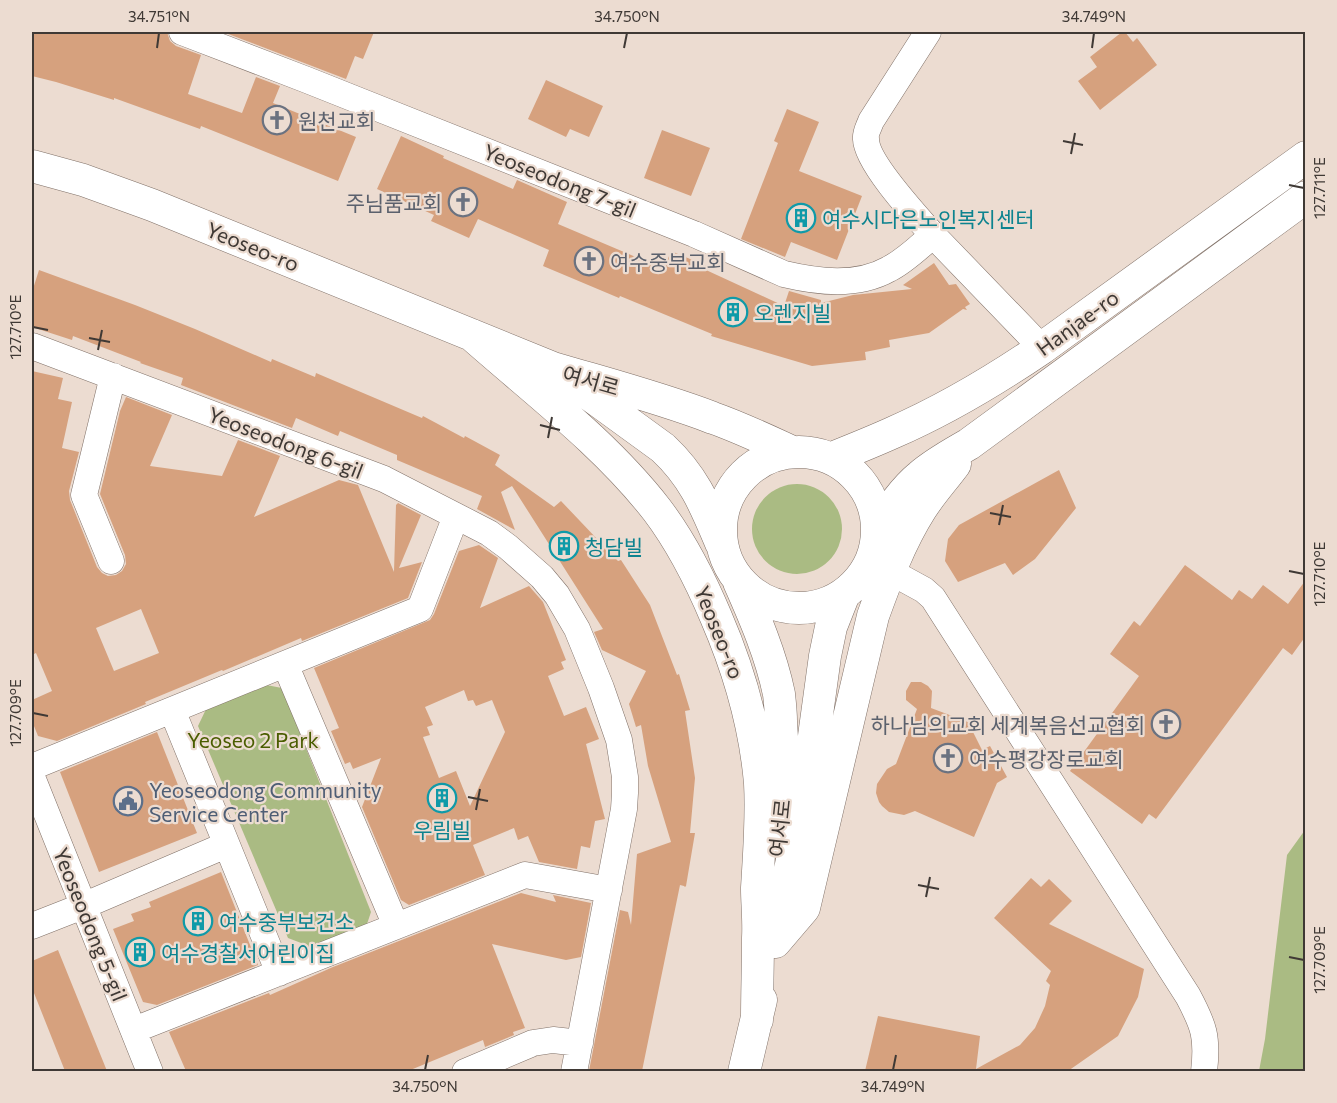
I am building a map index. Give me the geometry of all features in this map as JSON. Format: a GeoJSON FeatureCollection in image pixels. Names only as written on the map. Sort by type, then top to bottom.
{"type":"FeatureCollection","features":[{"type":"Feature","properties":{"kind":"street","name":"Yeoseodong 7-gil"},"geometry":{"type":"LineString","coordinates":[[182,32],[694,234],[784,274],[827,281],[848,281],[879,274],[912,254],[933,235]]}},
{"type":"Feature","properties":{"kind":"street"},"geometry":{"type":"LineString","coordinates":[[928,32],[871,121],[866,140],[873,157],[896,193],[933,235],[1042,348]]}},
{"type":"Feature","properties":{"kind":"street","name":"Hanjae-ro"},"geometry":{"type":"LineString","coordinates":[[832,458],[893,433],[984,386],[1042,348],[1305,157]]}},
{"type":"Feature","properties":{"kind":"street","name":"Yeoseo-ro"},"geometry":{"type":"LineString","coordinates":[[32,166],[83,180],[152,205],[553,368]]}},
{"type":"Feature","properties":{"kind":"street","name":"Hanjae-ro"},"geometry":{"type":"LineString","coordinates":[[878,528],[896,502],[918,477],[969,444],[1305,197]]}},
{"type":"Feature","properties":{"kind":"street","name":"Yeoseo-ro"},"geometry":{"type":"LineString","coordinates":[[472,335],[602,449],[656,508],[679,541],[707,594],[735,665],[745,698],[757,757],[761,810],[757,890],[767,939],[757,1020],[744,1071]]}},
{"type":"Feature","properties":{"kind":"street","name":"Yeoseodong 6-gil"},"geometry":{"type":"LineString","coordinates":[[32,346],[384,479],[489,533],[526,562],[557,595],[578,629],[616,730],[623,763],[625,793],[624,809],[574,1071]]}},
{"type":"Feature","properties":{"kind":"street","name":"여서로"},"geometry":{"type":"LineString","coordinates":[[553,368],[715,418],[790,451]]}},
{"type":"Feature","properties":{"kind":"street","name":"여서로"},"geometry":{"type":"LineString","coordinates":[[553,368],[663,448],[676,461],[701,496],[721,543]]}},
{"type":"Feature","properties":{"kind":"street"},"geometry":{"type":"LineString","coordinates":[[111,561],[84,495],[113,376]]}},
{"type":"Feature","properties":{"kind":"street"},"geometry":{"type":"LineString","coordinates":[[767,939],[804,908],[873,616],[880,566],[876,545],[878,528],[874,507],[865,486],[850,470],[832,458],[811,452],[790,451],[769,456],[751,467],[736,482],[726,501],[720,522],[721,543],[727,563],[739,581],[753,594],[770,603],[789,608],[808,608],[827,603],[844,594],[864,573],[880,566],[969,444]]}},
{"type":"Feature","properties":{"kind":"street"},"geometry":{"type":"LineString","coordinates":[[32,767],[420,609],[456,516]]}},
{"type":"Feature","properties":{"kind":"street"},"geometry":{"type":"LineString","coordinates":[[880,566],[924,590],[933,598],[1188,996],[1201,1020],[1205,1040],[1204,1071]]}},
{"type":"Feature","properties":{"kind":"street","name":"여서로"},"geometry":{"type":"LineString","coordinates":[[739,581],[754,615],[774,673],[779,697],[782,734],[784,772],[767,939]]}},
{"type":"Feature","properties":{"kind":"street","name":"여서로"},"geometry":{"type":"LineString","coordinates":[[767,939],[808,780],[831,627],[844,594]]}},
{"type":"Feature","properties":{"kind":"street"},"geometry":{"type":"LineString","coordinates":[[285,664],[396,927]]}},
{"type":"Feature","properties":{"kind":"street"},"geometry":{"type":"LineString","coordinates":[[172,710],[279,973]]}},
{"type":"Feature","properties":{"kind":"street","name":"Yeoseodong 5-gil"},"geometry":{"type":"LineString","coordinates":[[32,777],[150,1071]]}},
{"type":"Feature","properties":{"kind":"street"},"geometry":{"type":"LineString","coordinates":[[32,926],[226,844]]}},
{"type":"Feature","properties":{"kind":"street"},"geometry":{"type":"LineString","coordinates":[[134,1030],[525,875],[609,890]]}},
{"type":"Feature","properties":{"kind":"street"},"geometry":{"type":"LineString","coordinates":[[472,1070],[533,1043],[553,1040],[580,1043]]}},
{"type":"Feature","properties":{"kind":"green space"},"geometry":{"type":"Polygon","coordinates":[[[797,484],[814,487],[829,497],[839,512],[842,529],[839,546],[829,561],[814,571],[797,574],[780,571],[765,561],[755,546],[752,529],[755,512],[765,497],[780,487],[797,484]]]}},
{"type":"Feature","properties":{"kind":"green space","name":"Yeoseo 2 Park"},"geometry":{"type":"Polygon","coordinates":[[[261,684],[282,688],[371,912],[366,927],[309,946],[288,938],[198,726],[209,703],[261,684]]]}},
{"type":"Feature","properties":{"kind":"green space"},"geometry":{"type":"Polygon","coordinates":[[[1305,830],[1305,1071],[1259,1071],[1265,1039],[1287,855],[1305,830]]]}},
{"type":"Feature","properties":{"kind":"building"},"geometry":{"type":"Polygon","coordinates":[[[32,32],[167,32],[170,41],[176,46],[201,55],[188,94],[242,113],[256,77],[280,86],[273,103],[356,137],[338,181],[201,126],[200,129],[114,98],[114,100],[32,76],[32,32]]]}},
{"type":"Feature","properties":{"kind":"building"},"geometry":{"type":"Polygon","coordinates":[[[223,32],[374,32],[363,59],[355,56],[346,79],[223,32]]]}},
{"type":"Feature","properties":{"kind":"building"},"geometry":{"type":"Polygon","coordinates":[[[1125,32],[1133,42],[1137,38],[1157,65],[1100,110],[1078,81],[1097,67],[1090,57],[1125,32]]]}},
{"type":"Feature","properties":{"kind":"building"},"geometry":{"type":"Polygon","coordinates":[[[546,80],[603,106],[589,137],[570,129],[566,137],[528,119],[546,80]]]}},
{"type":"Feature","properties":{"kind":"building","name":"여수시다은노인복지센터"},"geometry":{"type":"Polygon","coordinates":[[[787,109],[819,122],[799,171],[862,196],[837,260],[791,242],[785,257],[741,239],[778,143],[774,141],[787,109]]]}},
{"type":"Feature","properties":{"kind":"building"},"geometry":{"type":"Polygon","coordinates":[[[662,130],[710,148],[691,196],[644,178],[662,130]]]}},
{"type":"Feature","properties":{"kind":"building"},"geometry":{"type":"Polygon","coordinates":[[[401,136],[444,156],[443,158],[513,189],[517,180],[567,202],[558,224],[664,269],[671,251],[707,266],[706,270],[784,306],[789,291],[821,300],[821,303],[853,295],[912,289],[903,285],[934,263],[949,285],[956,284],[970,304],[965,307],[967,310],[963,309],[929,333],[889,340],[890,347],[865,352],[866,360],[812,366],[711,336],[712,334],[543,266],[549,250],[478,219],[469,238],[431,221],[434,215],[377,189],[401,136]]]}},
{"type":"Feature","properties":{"kind":"building"},"geometry":{"type":"Polygon","coordinates":[[[39,270],[135,305],[271,362],[272,359],[315,377],[316,373],[422,418],[423,416],[464,438],[465,436],[500,455],[495,465],[554,507],[561,501],[618,561],[621,560],[650,605],[677,675],[679,674],[690,710],[685,711],[695,778],[690,833],[695,833],[686,886],[680,885],[642,1071],[589,1071],[620,910],[628,912],[631,925],[637,854],[671,842],[648,766],[641,725],[636,727],[629,704],[646,671],[602,650],[594,632],[603,629],[512,486],[501,492],[515,530],[477,509],[482,496],[397,460],[397,455],[340,431],[338,436],[296,418],[292,428],[181,385],[183,378],[73,336],[72,340],[32,327],[32,292],[39,270]]]}},
{"type":"Feature","properties":{"kind":"building"},"geometry":{"type":"Polygon","coordinates":[[[32,371],[63,378],[58,399],[72,402],[62,448],[79,452],[69,491],[70,500],[97,567],[108,576],[122,571],[126,564],[125,555],[100,494],[120,411],[126,397],[172,415],[150,466],[222,476],[238,440],[280,456],[254,517],[339,480],[358,485],[394,572],[396,505],[398,503],[421,515],[399,568],[422,562],[408,598],[302,641],[301,638],[222,670],[57,741],[38,736],[32,721],[32,700],[52,691],[36,653],[32,655],[32,371]],[[141,609],[96,628],[114,671],[159,653],[141,609]]]}},
{"type":"Feature","properties":{"kind":"building"},"geometry":{"type":"Polygon","coordinates":[[[1059,470],[1076,508],[1035,559],[1013,575],[1005,563],[958,582],[945,561],[948,539],[959,525],[1059,470]]]}},
{"type":"Feature","properties":{"kind":"building"},"geometry":{"type":"Polygon","coordinates":[[[479,545],[498,558],[480,608],[529,586],[543,602],[566,660],[561,662],[564,669],[548,676],[564,716],[586,707],[599,739],[586,744],[605,819],[595,821],[590,848],[581,846],[577,869],[539,862],[528,836],[518,840],[514,828],[473,845],[485,875],[409,905],[401,900],[362,807],[381,758],[353,769],[350,762],[345,764],[331,731],[339,728],[314,668],[430,620],[459,551],[479,545]],[[464,690],[425,707],[433,725],[427,727],[430,735],[423,737],[439,778],[456,771],[470,806],[505,732],[492,700],[476,706],[473,700],[468,701],[464,690]]]}},
{"type":"Feature","properties":{"kind":"building","name":"하나님의교회 세계복음선교협회"},"geometry":{"type":"Polygon","coordinates":[[[1185,565],[1232,600],[1239,590],[1252,599],[1263,585],[1288,604],[1305,581],[1305,637],[1292,655],[1283,648],[1156,819],[1149,814],[1142,824],[1070,771],[1139,676],[1110,654],[1134,621],[1140,626],[1185,565]]]}},
{"type":"Feature","properties":{"kind":"building","name":"여수평강장로교회"},"geometry":{"type":"Polygon","coordinates":[[[911,682],[921,682],[932,691],[931,708],[968,722],[982,750],[990,746],[1007,777],[997,783],[974,837],[915,811],[904,815],[889,812],[879,802],[876,793],[877,784],[887,769],[896,764],[917,709],[906,700],[906,691],[911,682]]]}},
{"type":"Feature","properties":{"kind":"building","name":"Yeoseodong Community Service Center"},"geometry":{"type":"Polygon","coordinates":[[[157,732],[197,833],[99,872],[60,772],[157,732]]]}},
{"type":"Feature","properties":{"kind":"building"},"geometry":{"type":"Polygon","coordinates":[[[221,872],[258,965],[157,1005],[143,1002],[113,929],[134,921],[131,914],[151,907],[149,902],[221,872]]]}},
{"type":"Feature","properties":{"kind":"building"},"geometry":{"type":"Polygon","coordinates":[[[1031,878],[1041,887],[1049,879],[1072,901],[1049,924],[1144,969],[1138,997],[1118,1036],[1068,1071],[865,1071],[878,1016],[980,1036],[976,1069],[1020,1045],[1035,1028],[1045,1006],[1050,985],[1046,981],[1051,971],[994,918],[1031,878]]]}},
{"type":"Feature","properties":{"kind":"building"},"geometry":{"type":"Polygon","coordinates":[[[521,893],[556,902],[553,895],[591,903],[581,957],[566,960],[492,944],[525,1028],[513,1032],[514,1035],[485,1047],[483,1040],[408,1071],[186,1071],[169,1032],[269,993],[270,995],[333,967],[521,893]]]}},
{"type":"Feature","properties":{"kind":"building"},"geometry":{"type":"Polygon","coordinates":[[[58,950],[107,1071],[65,1071],[32,988],[32,961],[58,950]]]}},
{"type":"Feature","properties":{"kind":"place","name":"원천교회"},"geometry":{"type":"Point","coordinates":[277,120]}},
{"type":"Feature","properties":{"kind":"place","name":"주님품교회"},"geometry":{"type":"Point","coordinates":[463,202]}},
{"type":"Feature","properties":{"kind":"place","name":"여수시다은노인복지센터"},"geometry":{"type":"Point","coordinates":[801,218]}},
{"type":"Feature","properties":{"kind":"place","name":"여수중부교회"},"geometry":{"type":"Point","coordinates":[589,261]}},
{"type":"Feature","properties":{"kind":"place","name":"오렌지빌"},"geometry":{"type":"Point","coordinates":[733,312]}},
{"type":"Feature","properties":{"kind":"place","name":"청담빌"},"geometry":{"type":"Point","coordinates":[564,546]}},
{"type":"Feature","properties":{"kind":"place","name":"하나님의교회 세계복음선교협회"},"geometry":{"type":"Point","coordinates":[1166,724]}},
{"type":"Feature","properties":{"kind":"place","name":"여수평강장로교회"},"geometry":{"type":"Point","coordinates":[948,758]}},
{"type":"Feature","properties":{"kind":"place","name":"우림빌"},"geometry":{"type":"Point","coordinates":[442,798]}},
{"type":"Feature","properties":{"kind":"place","name":"Yeoseodong Community Service Center"},"geometry":{"type":"Point","coordinates":[128,801]}},
{"type":"Feature","properties":{"kind":"place","name":"여수중부보건소"},"geometry":{"type":"Point","coordinates":[198,921]}},
{"type":"Feature","properties":{"kind":"place","name":"여수경찰서어린이집"},"geometry":{"type":"Point","coordinates":[140,952]}}]}
